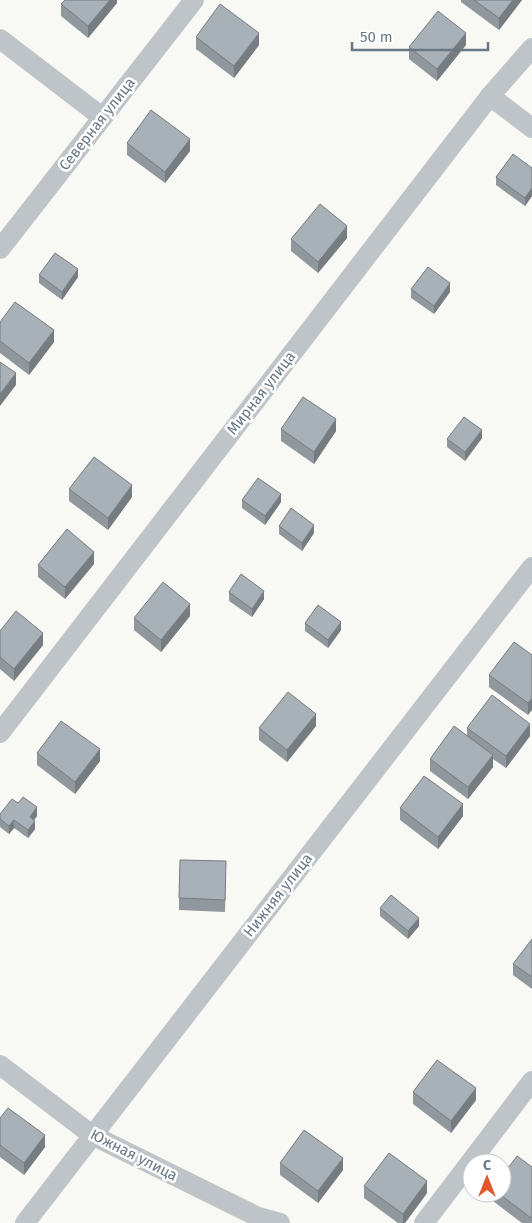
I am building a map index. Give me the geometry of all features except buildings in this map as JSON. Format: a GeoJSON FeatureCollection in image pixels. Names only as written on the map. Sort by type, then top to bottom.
{"type":"FeatureCollection","features":[{"type":"Feature","properties":{"kind":"street","name":"Северная улица"},"geometry":{"type":"LineString","coordinates":[[0,249],[194,0]]}},
{"type":"Feature","properties":{"kind":"street"},"geometry":{"type":"LineString","coordinates":[[0,39],[102,117]]}},
{"type":"Feature","properties":{"kind":"street","name":"Мирная улица"},"geometry":{"type":"LineString","coordinates":[[0,733],[490,96],[532,48]]}},
{"type":"Feature","properties":{"kind":"street"},"geometry":{"type":"LineString","coordinates":[[490,96],[532,128]]}},
{"type":"Feature","properties":{"kind":"street","name":"Нижняя улица"},"geometry":{"type":"LineString","coordinates":[[25,1223],[532,567]]}},
{"type":"Feature","properties":{"kind":"street","name":"Южная улица"},"geometry":{"type":"LineString","coordinates":[[0,1065],[92,1135],[258,1217],[280,1223]]}},
{"type":"Feature","properties":{"kind":"street"},"geometry":{"type":"LineString","coordinates":[[424,1223],[532,1081]]}}]}
